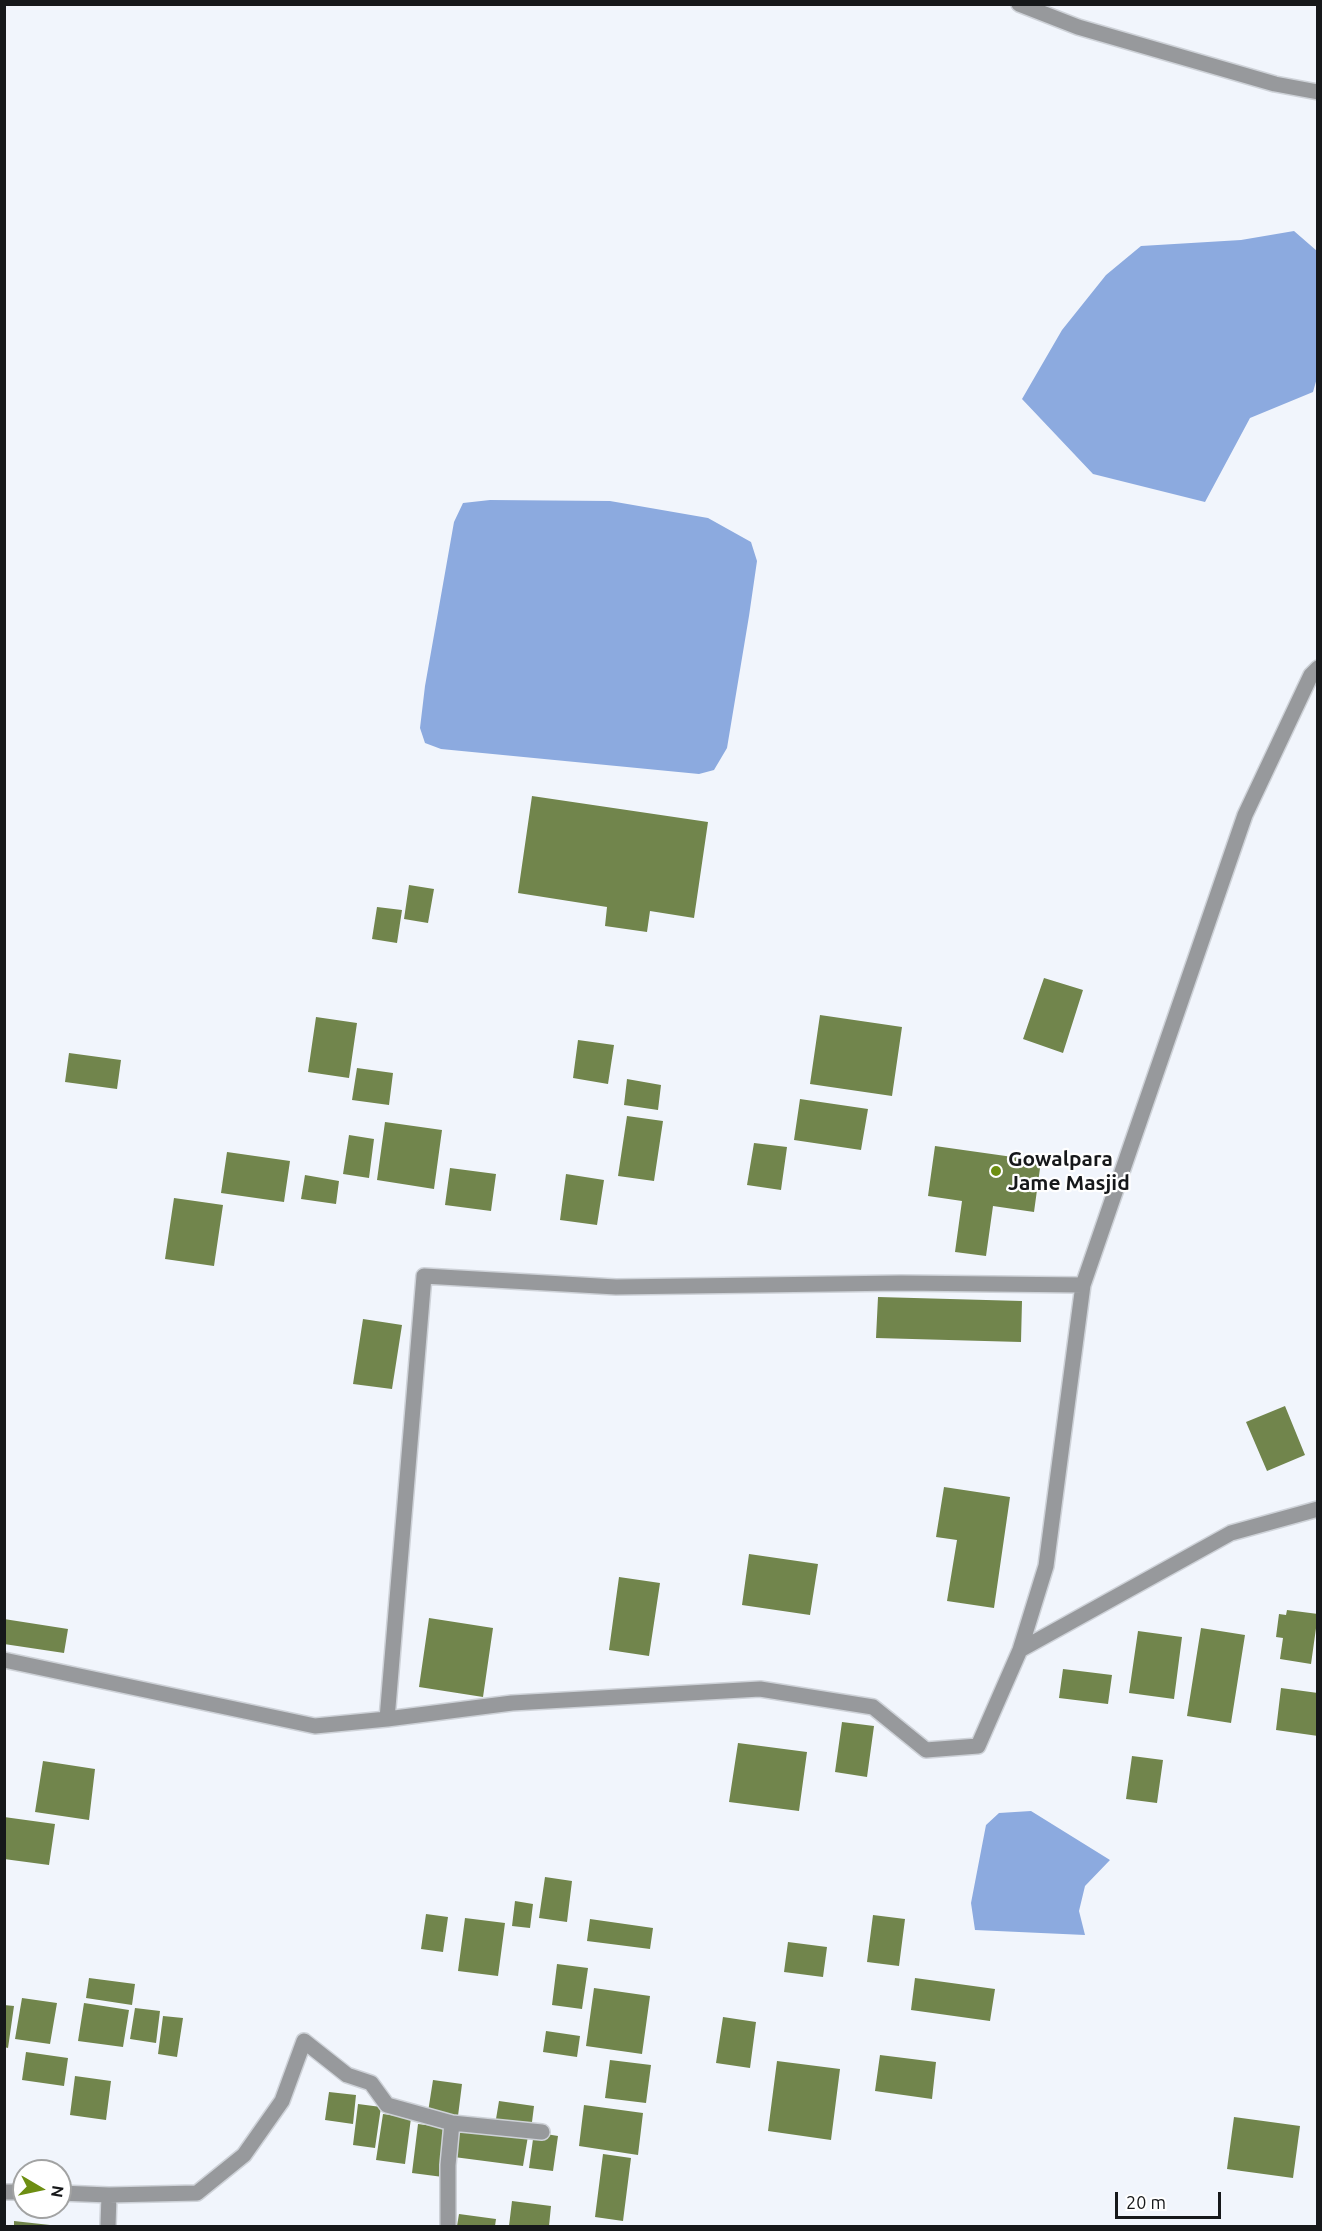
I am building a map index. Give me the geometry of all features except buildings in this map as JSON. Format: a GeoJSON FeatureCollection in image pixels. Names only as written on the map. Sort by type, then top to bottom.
{"type":"FeatureCollection","features":[{"type":"Feature","properties":{"kind":"street"},"geometry":{"type":"LineString","coordinates":[[1018,4],[1078,27],[1275,84],[1317,92]]}},
{"type":"Feature","properties":{"kind":"street"},"geometry":{"type":"LineString","coordinates":[[4,1660],[315,1726],[512,1703],[760,1689],[873,1707],[926,1750],[978,1746],[1020,1650],[1046,1566],[1083,1285],[1245,815],[1311,675],[1317,669]]}},
{"type":"Feature","properties":{"kind":"street"},"geometry":{"type":"LineString","coordinates":[[387,1719],[424,1276],[616,1287],[901,1283],[1083,1285]]}},
{"type":"Feature","properties":{"kind":"street"},"geometry":{"type":"LineString","coordinates":[[1020,1650],[1231,1533],[1317,1509]]}},
{"type":"Feature","properties":{"kind":"street"},"geometry":{"type":"LineString","coordinates":[[72,2193],[197,2193],[244,2155],[276,2110],[282,2101],[304,2041],[346,2075],[371,2083],[387,2105],[452,2123],[542,2132]]}},
{"type":"Feature","properties":{"kind":"street"},"geometry":{"type":"LineString","coordinates":[[448,2226],[448,2164],[452,2123]]}},
{"type":"Feature","properties":{"kind":"street"},"geometry":{"type":"LineString","coordinates":[[108,2226],[109,2194]]}},
{"type":"Feature","properties":{"kind":"water"},"geometry":{"type":"Polygon","coordinates":[[[1294,231],[1317,251],[1317,378],[1313,392],[1250,418],[1205,502],[1093,474],[1022,399],[1062,330],[1106,275],[1141,246],[1241,240],[1294,231]]]}},
{"type":"Feature","properties":{"kind":"water"},"geometry":{"type":"Polygon","coordinates":[[[490,500],[610,501],[708,518],[751,542],[757,561],[749,616],[727,748],[714,770],[699,774],[441,749],[425,743],[420,728],[425,686],[454,522],[463,503],[490,500]]]}},
{"type":"Feature","properties":{"kind":"water"},"geometry":{"type":"Polygon","coordinates":[[[1031,1811],[1110,1860],[1085,1886],[1079,1911],[1085,1935],[975,1930],[971,1903],[986,1825],[999,1813],[1031,1811]]]}},
{"type":"Feature","properties":{"kind":"place","name":"Gowalpara Jame Masjid"},"geometry":{"type":"Point","coordinates":[996,1171]}}]}
